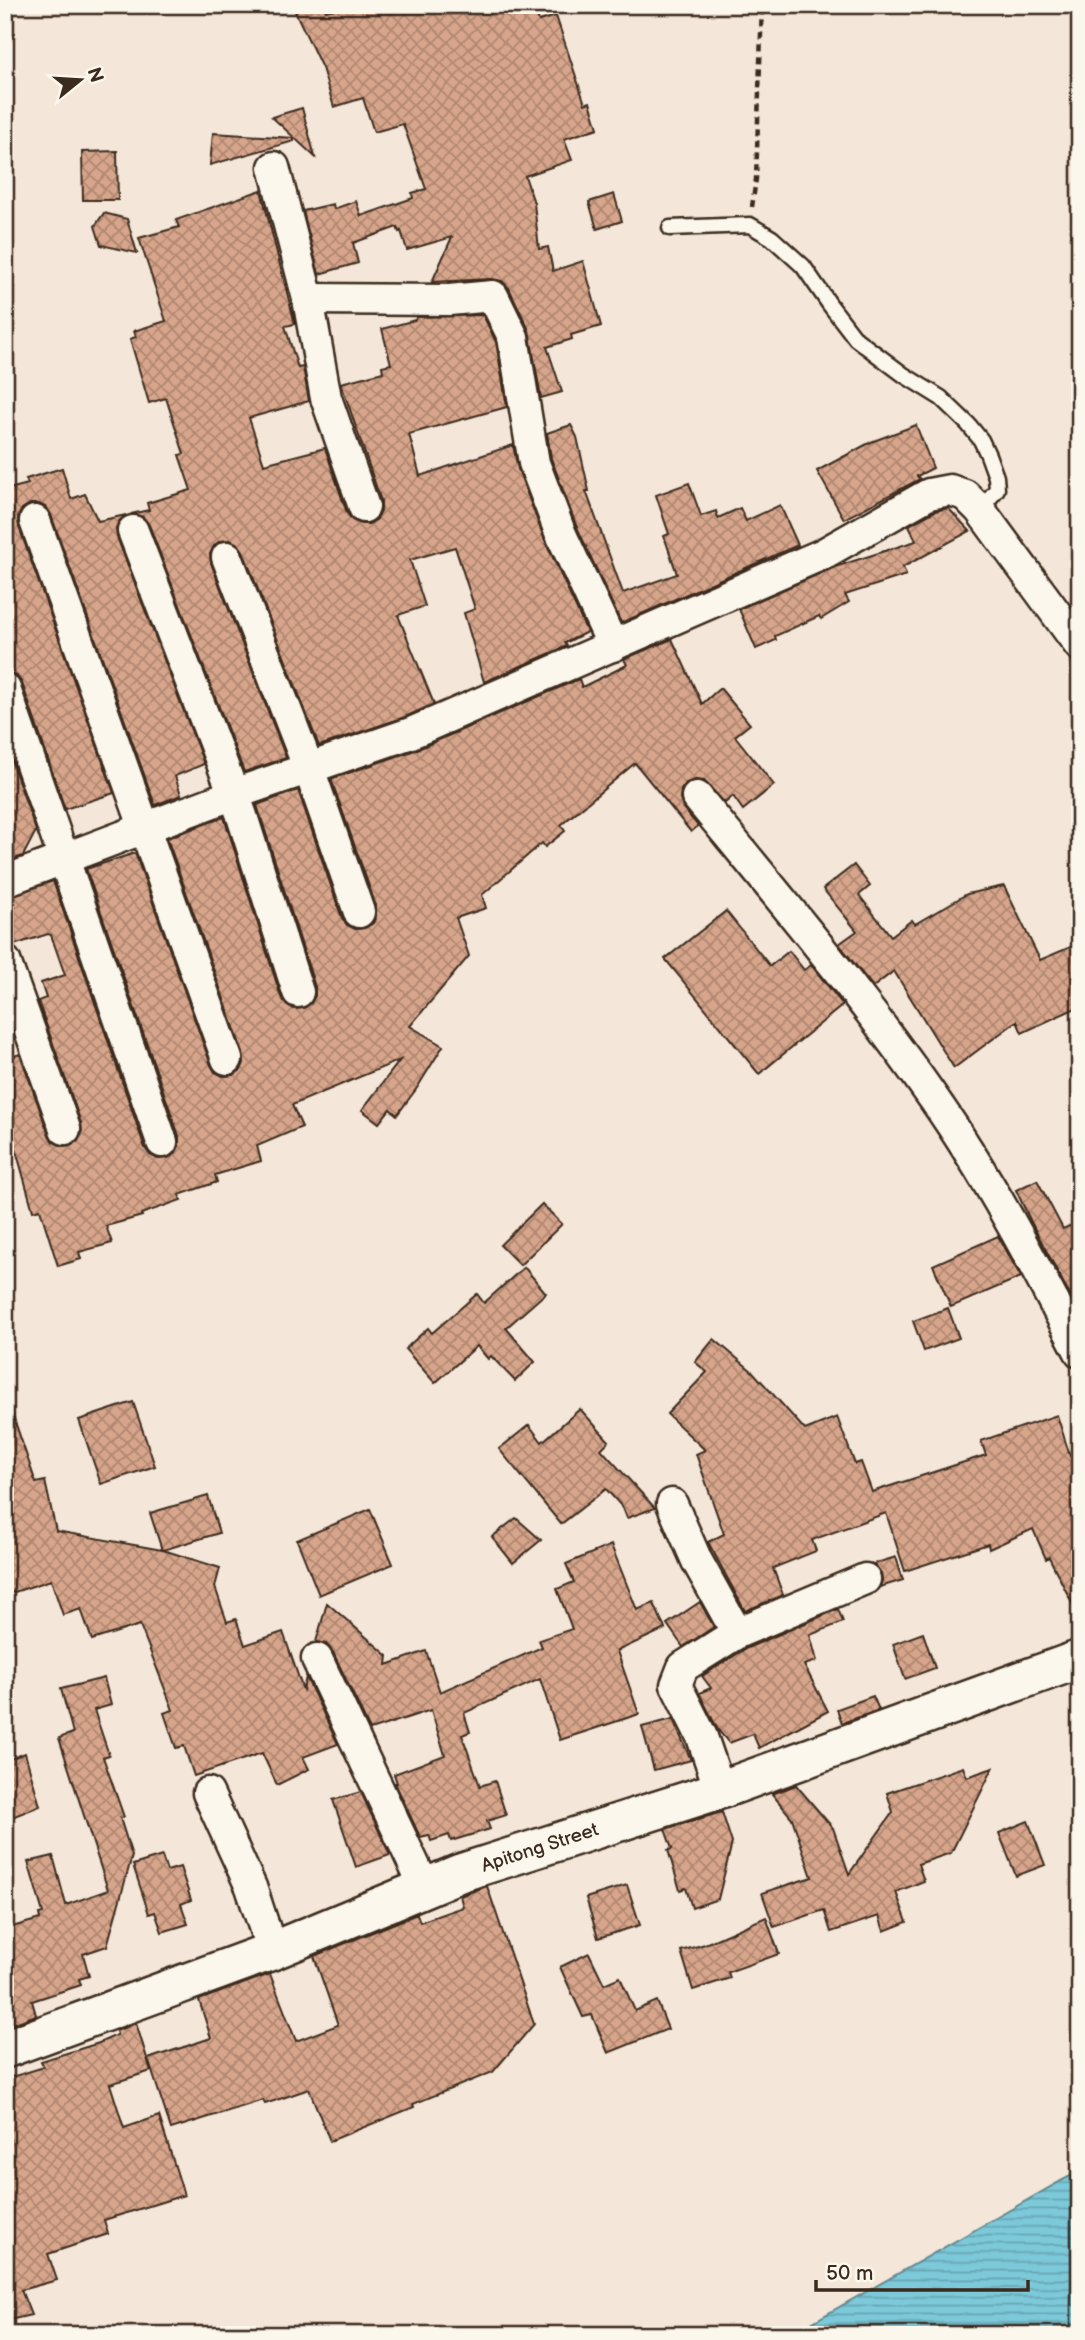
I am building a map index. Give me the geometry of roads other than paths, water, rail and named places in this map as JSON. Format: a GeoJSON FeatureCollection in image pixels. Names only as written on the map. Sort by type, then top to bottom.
{"type":"FeatureCollection","features":[{"type":"Feature","properties":{"kind":"street"},"geometry":{"type":"LineString","coordinates":[[274,167],[308,299],[326,398],[364,507]]}},
{"type":"Feature","properties":{"kind":"street"},"geometry":{"type":"LineString","coordinates":[[308,299],[449,300],[493,296],[513,337],[534,463],[560,532],[612,646]]}},
{"type":"Feature","properties":{"kind":"street"},"geometry":{"type":"LineString","coordinates":[[5,881],[234,794],[411,733],[823,554],[929,494],[950,490],[965,495],[980,510],[1080,646]]}},
{"type":"Feature","properties":{"kind":"street"},"geometry":{"type":"LineString","coordinates":[[35,522],[227,1059]]}},
{"type":"Feature","properties":{"kind":"street"},"geometry":{"type":"LineString","coordinates":[[133,531],[234,794],[298,992]]}},
{"type":"Feature","properties":{"kind":"street"},"geometry":{"type":"LineString","coordinates":[[227,557],[309,769],[359,912]]}},
{"type":"Feature","properties":{"kind":"street"},"geometry":{"type":"LineString","coordinates":[[5,689],[162,1142]]}},
{"type":"Feature","properties":{"kind":"street"},"geometry":{"type":"LineString","coordinates":[[697,797],[849,981],[936,1101],[1019,1236],[1080,1352]]}},
{"type":"Feature","properties":{"kind":"street"},"geometry":{"type":"LineString","coordinates":[[5,961],[65,1129]]}},
{"type":"Feature","properties":{"kind":"street"},"geometry":{"type":"LineString","coordinates":[[672,1504],[697,1561],[737,1633]]}},
{"type":"Feature","properties":{"kind":"street"},"geometry":{"type":"LineString","coordinates":[[720,1790],[702,1737],[676,1685],[683,1667],[737,1633],[866,1580]]}},
{"type":"Feature","properties":{"kind":"street"},"geometry":{"type":"LineString","coordinates":[[317,1659],[425,1888]]}},
{"type":"Feature","properties":{"kind":"street","name":"Apitong Street"},"geometry":{"type":"LineString","coordinates":[[5,2049],[272,1951],[460,1874],[720,1790],[1080,1659]]}},
{"type":"Feature","properties":{"kind":"street"},"geometry":{"type":"LineString","coordinates":[[208,1793],[251,1887],[272,1951]]}},
{"type":"Feature","properties":{"kind":"lane"},"geometry":{"type":"LineString","coordinates":[[670,228],[750,225],[772,238],[803,266],[856,339],[904,376],[941,398],[981,440],[996,477],[997,489],[980,510]]}},
{"type":"Feature","properties":{"kind":"water"},"geometry":{"type":"Polygon","coordinates":[[[1080,2171],[1080,2335],[790,2335],[1061,2181],[1080,2171]]]}}]}
